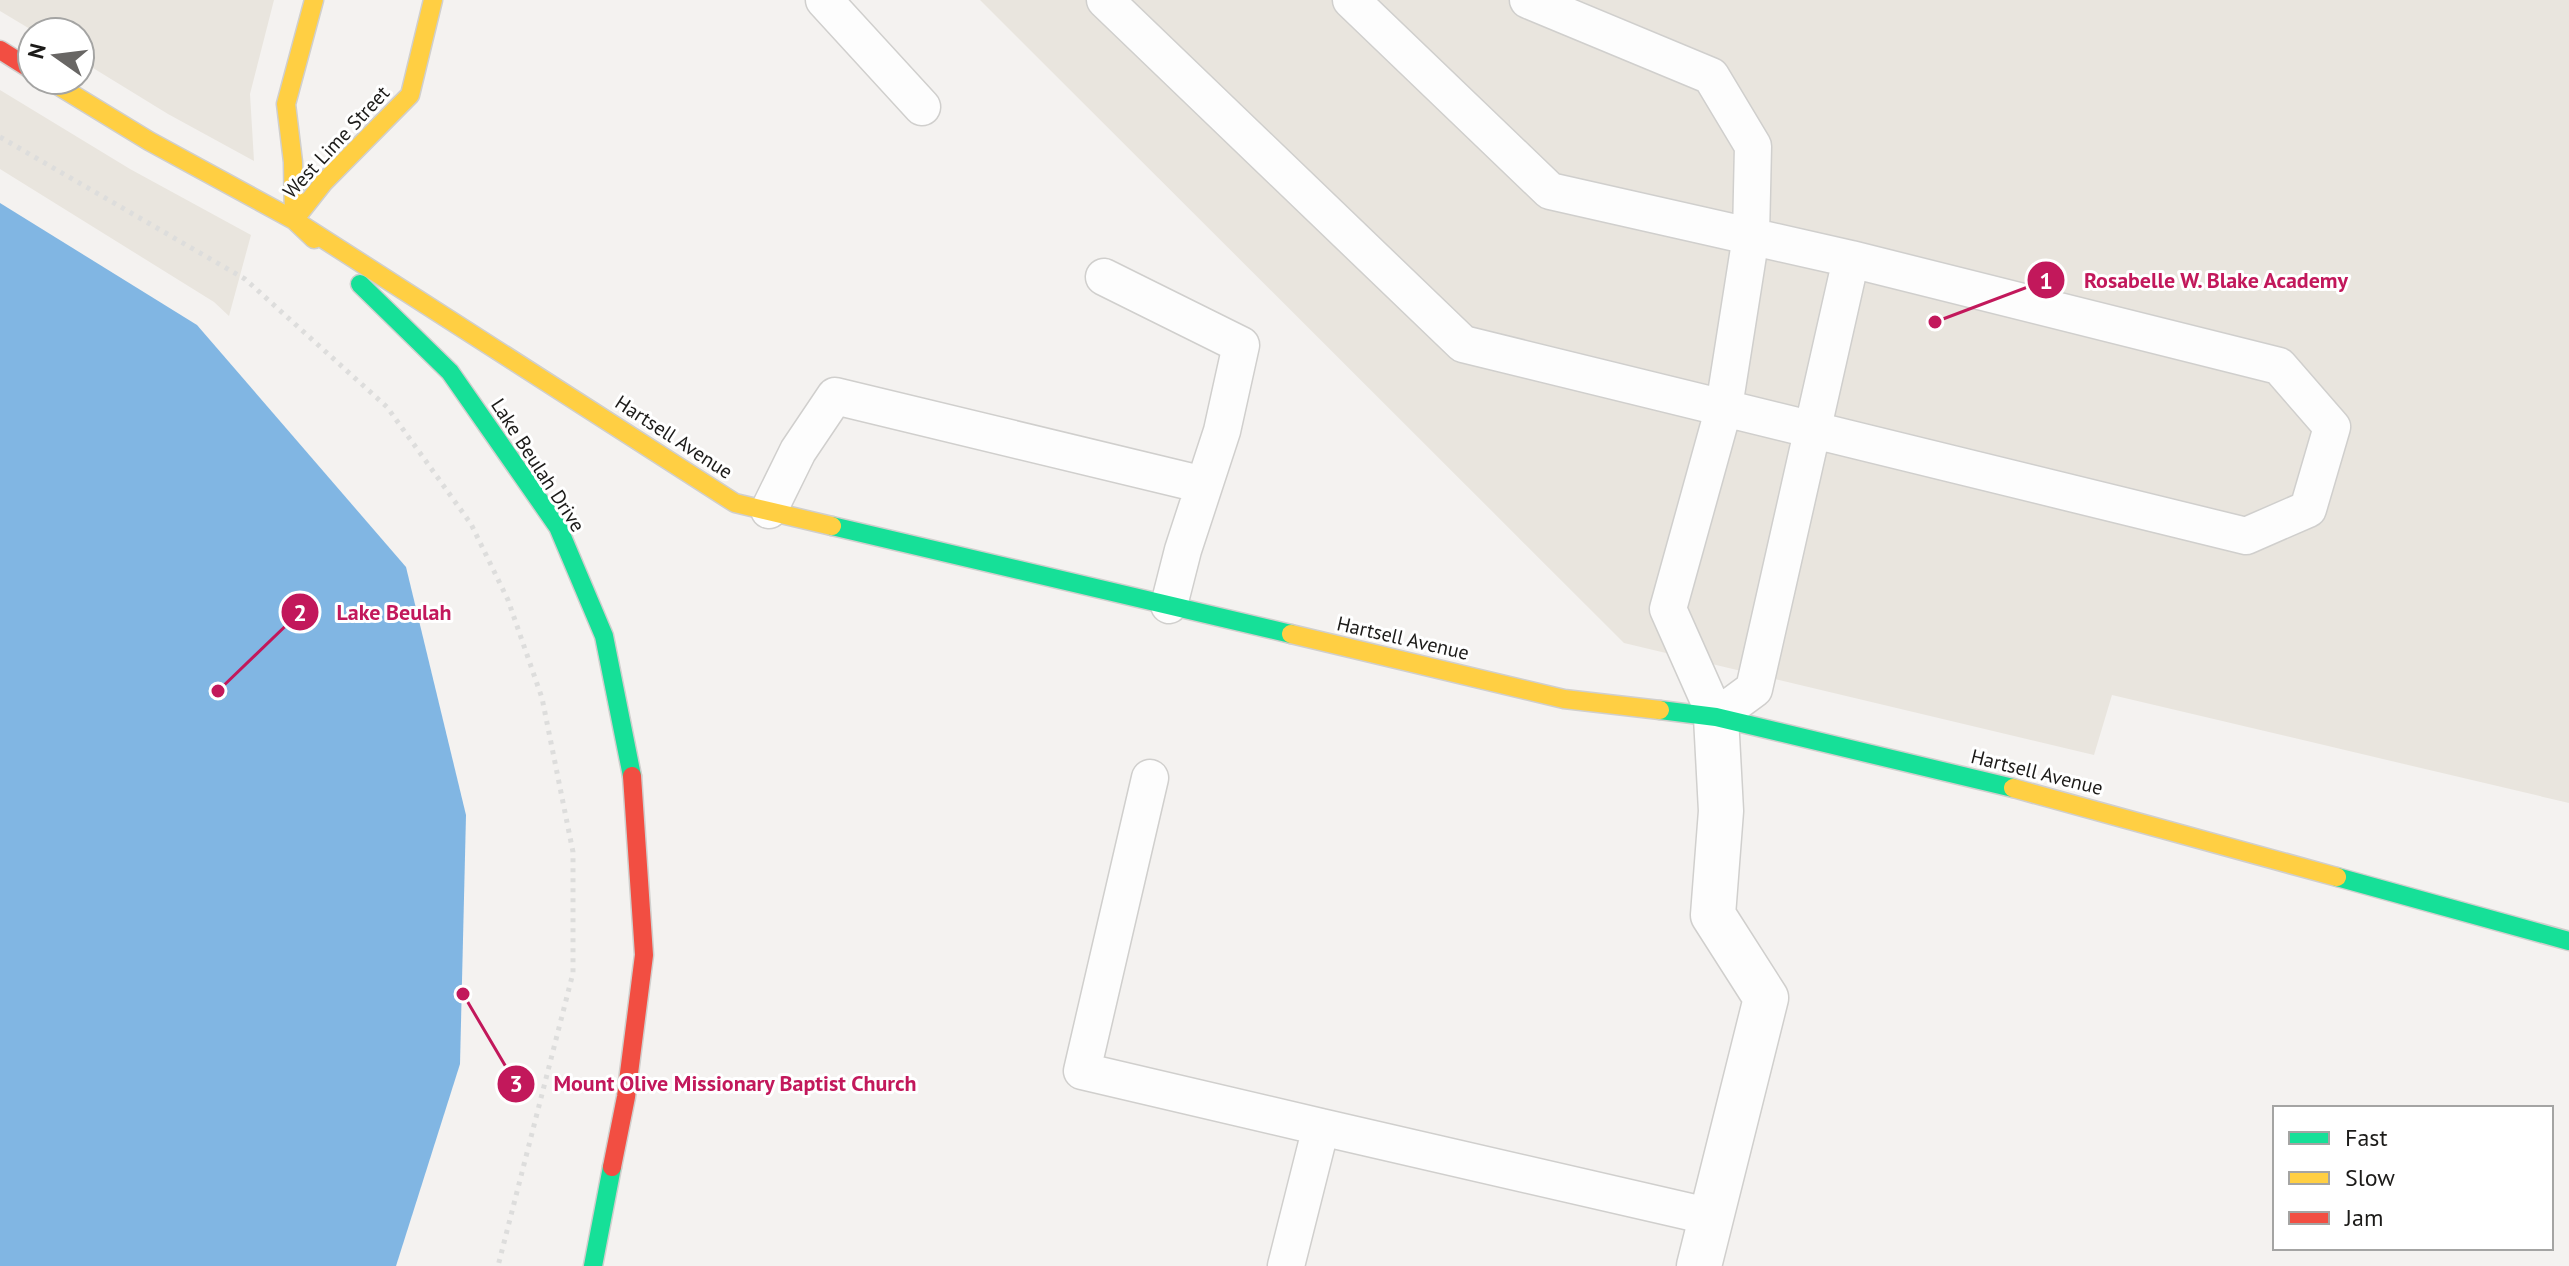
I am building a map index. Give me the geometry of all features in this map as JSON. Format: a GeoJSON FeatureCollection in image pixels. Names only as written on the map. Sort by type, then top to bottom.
{"type":"FeatureCollection","features":[{"type":"Feature","properties":{"kind":"street"},"geometry":{"type":"LineString","coordinates":[[294,220],[293,162],[286,104],[314,0]]}},
{"type":"Feature","properties":{"kind":"street","name":"West Lime Street"},"geometry":{"type":"LineString","coordinates":[[294,220],[324,182],[410,95],[433,0]]}},
{"type":"Feature","properties":{"kind":"street","name":"Lake Beulah Drive"},"geometry":{"type":"LineString","coordinates":[[75,96],[149,141],[294,220],[450,372],[560,529],[604,636],[635,791],[644,955],[626,1097],[593,1266]]}},
{"type":"Feature","properties":{"kind":"street","name":"Hartsell Avenue"},"geometry":{"type":"LineString","coordinates":[[294,220],[735,503],[1564,699],[1716,717],[2050,797],[2569,941]]}},
{"type":"Feature","properties":{"kind":"street"},"geometry":{"type":"LineString","coordinates":[[1699,1266],[1766,998],[1713,915],[1721,811],[1716,717]]}},
{"type":"Feature","properties":{"kind":"lane"},"geometry":{"type":"LineString","coordinates":[[824,0],[922,107]]}},
{"type":"Feature","properties":{"kind":"lane"},"geometry":{"type":"LineString","coordinates":[[1105,0],[1463,344],[2246,536],[2308,509],[2332,427],[2279,366],[1851,259],[1550,191],[1351,0]]}},
{"type":"Feature","properties":{"kind":"lane"},"geometry":{"type":"LineString","coordinates":[[1528,0],[1711,76],[1753,146],[1751,236],[1724,407],[1668,609],[1716,717],[1754,689],[1851,259]]}},
{"type":"Feature","properties":{"kind":"lane"},"geometry":{"type":"LineString","coordinates":[[1104,277],[1241,345],[1222,431],[1169,605]]}},
{"type":"Feature","properties":{"kind":"lane"},"geometry":{"type":"LineString","coordinates":[[769,510],[798,451],[835,396],[1204,485]]}},
{"type":"Feature","properties":{"kind":"lane"},"geometry":{"type":"LineString","coordinates":[[1150,778],[1082,1071],[1712,1217]]}},
{"type":"Feature","properties":{"kind":"lane"},"geometry":{"type":"LineString","coordinates":[[1286,1266],[1321,1127]]}},
{"type":"Feature","properties":{"kind":"path"},"geometry":{"type":"LineString","coordinates":[[0,137],[245,279],[375,396],[387,407],[471,524],[508,600],[542,698],[573,852],[573,973],[498,1266]]}},
{"type":"Feature","properties":{"kind":"shaded area"},"geometry":{"type":"Polygon","coordinates":[[[0,0],[274,0],[250,94],[254,161],[96,70],[96,16],[16,16],[16,21],[0,11],[0,0]]]}},
{"type":"Feature","properties":{"kind":"shaded area"},"geometry":{"type":"Polygon","coordinates":[[[980,0],[2569,0],[2569,803],[2112,695],[2094,755],[1624,643],[980,0]]]}},
{"type":"Feature","properties":{"kind":"shaded area"},"geometry":{"type":"Polygon","coordinates":[[[0,90],[130,169],[251,235],[229,316],[214,302],[0,169],[0,90]]]}},
{"type":"Feature","properties":{"kind":"water"},"geometry":{"type":"Polygon","coordinates":[[[0,203],[197,325],[406,567],[466,815],[460,1064],[396,1266],[0,1266],[0,203]]]}},
{"type":"Feature","properties":{"kind":"traffic: fast"},"geometry":{"type":"LineString","coordinates":[[360,284],[450,372],[558,527],[604,636],[632,776]]}},
{"type":"Feature","properties":{"kind":"traffic: fast"},"geometry":{"type":"LineString","coordinates":[[832,526],[1291,634]]}},
{"type":"Feature","properties":{"kind":"traffic: fast"},"geometry":{"type":"LineString","coordinates":[[1660,710],[1716,717],[2013,788]]}},
{"type":"Feature","properties":{"kind":"traffic: fast"},"geometry":{"type":"LineString","coordinates":[[2337,877],[2569,941]]}},
{"type":"Feature","properties":{"kind":"traffic: fast"},"geometry":{"type":"LineString","coordinates":[[593,1266],[612,1167]]}},
{"type":"Feature","properties":{"kind":"traffic: slow"},"geometry":{"type":"LineString","coordinates":[[294,220],[293,162],[286,104],[314,0]]}},
{"type":"Feature","properties":{"kind":"traffic: slow"},"geometry":{"type":"LineString","coordinates":[[294,220],[324,182],[410,95],[433,0]]}},
{"type":"Feature","properties":{"kind":"traffic: slow"},"geometry":{"type":"LineString","coordinates":[[75,96],[149,141],[294,220],[314,239]]}},
{"type":"Feature","properties":{"kind":"traffic: slow"},"geometry":{"type":"LineString","coordinates":[[294,220],[735,503],[832,526]]}},
{"type":"Feature","properties":{"kind":"traffic: slow"},"geometry":{"type":"LineString","coordinates":[[1291,634],[1564,699],[1660,710]]}},
{"type":"Feature","properties":{"kind":"traffic: slow"},"geometry":{"type":"LineString","coordinates":[[2013,788],[2337,877]]}},
{"type":"Feature","properties":{"kind":"traffic: jam"},"geometry":{"type":"LineString","coordinates":[[0,50],[16,60]]}},
{"type":"Feature","properties":{"kind":"traffic: jam"},"geometry":{"type":"LineString","coordinates":[[612,1167],[626,1097],[644,955],[632,776]]}},
{"type":"Feature","properties":{"kind":"place","name":"Rosabelle W. Blake Academy"},"geometry":{"type":"Point","coordinates":[1935,322]}},
{"type":"Feature","properties":{"kind":"place","name":"Lake Beulah"},"geometry":{"type":"Point","coordinates":[218,691]}},
{"type":"Feature","properties":{"kind":"place","name":"Mount Olive Missionary Baptist Church"},"geometry":{"type":"Point","coordinates":[463,994]}}]}
